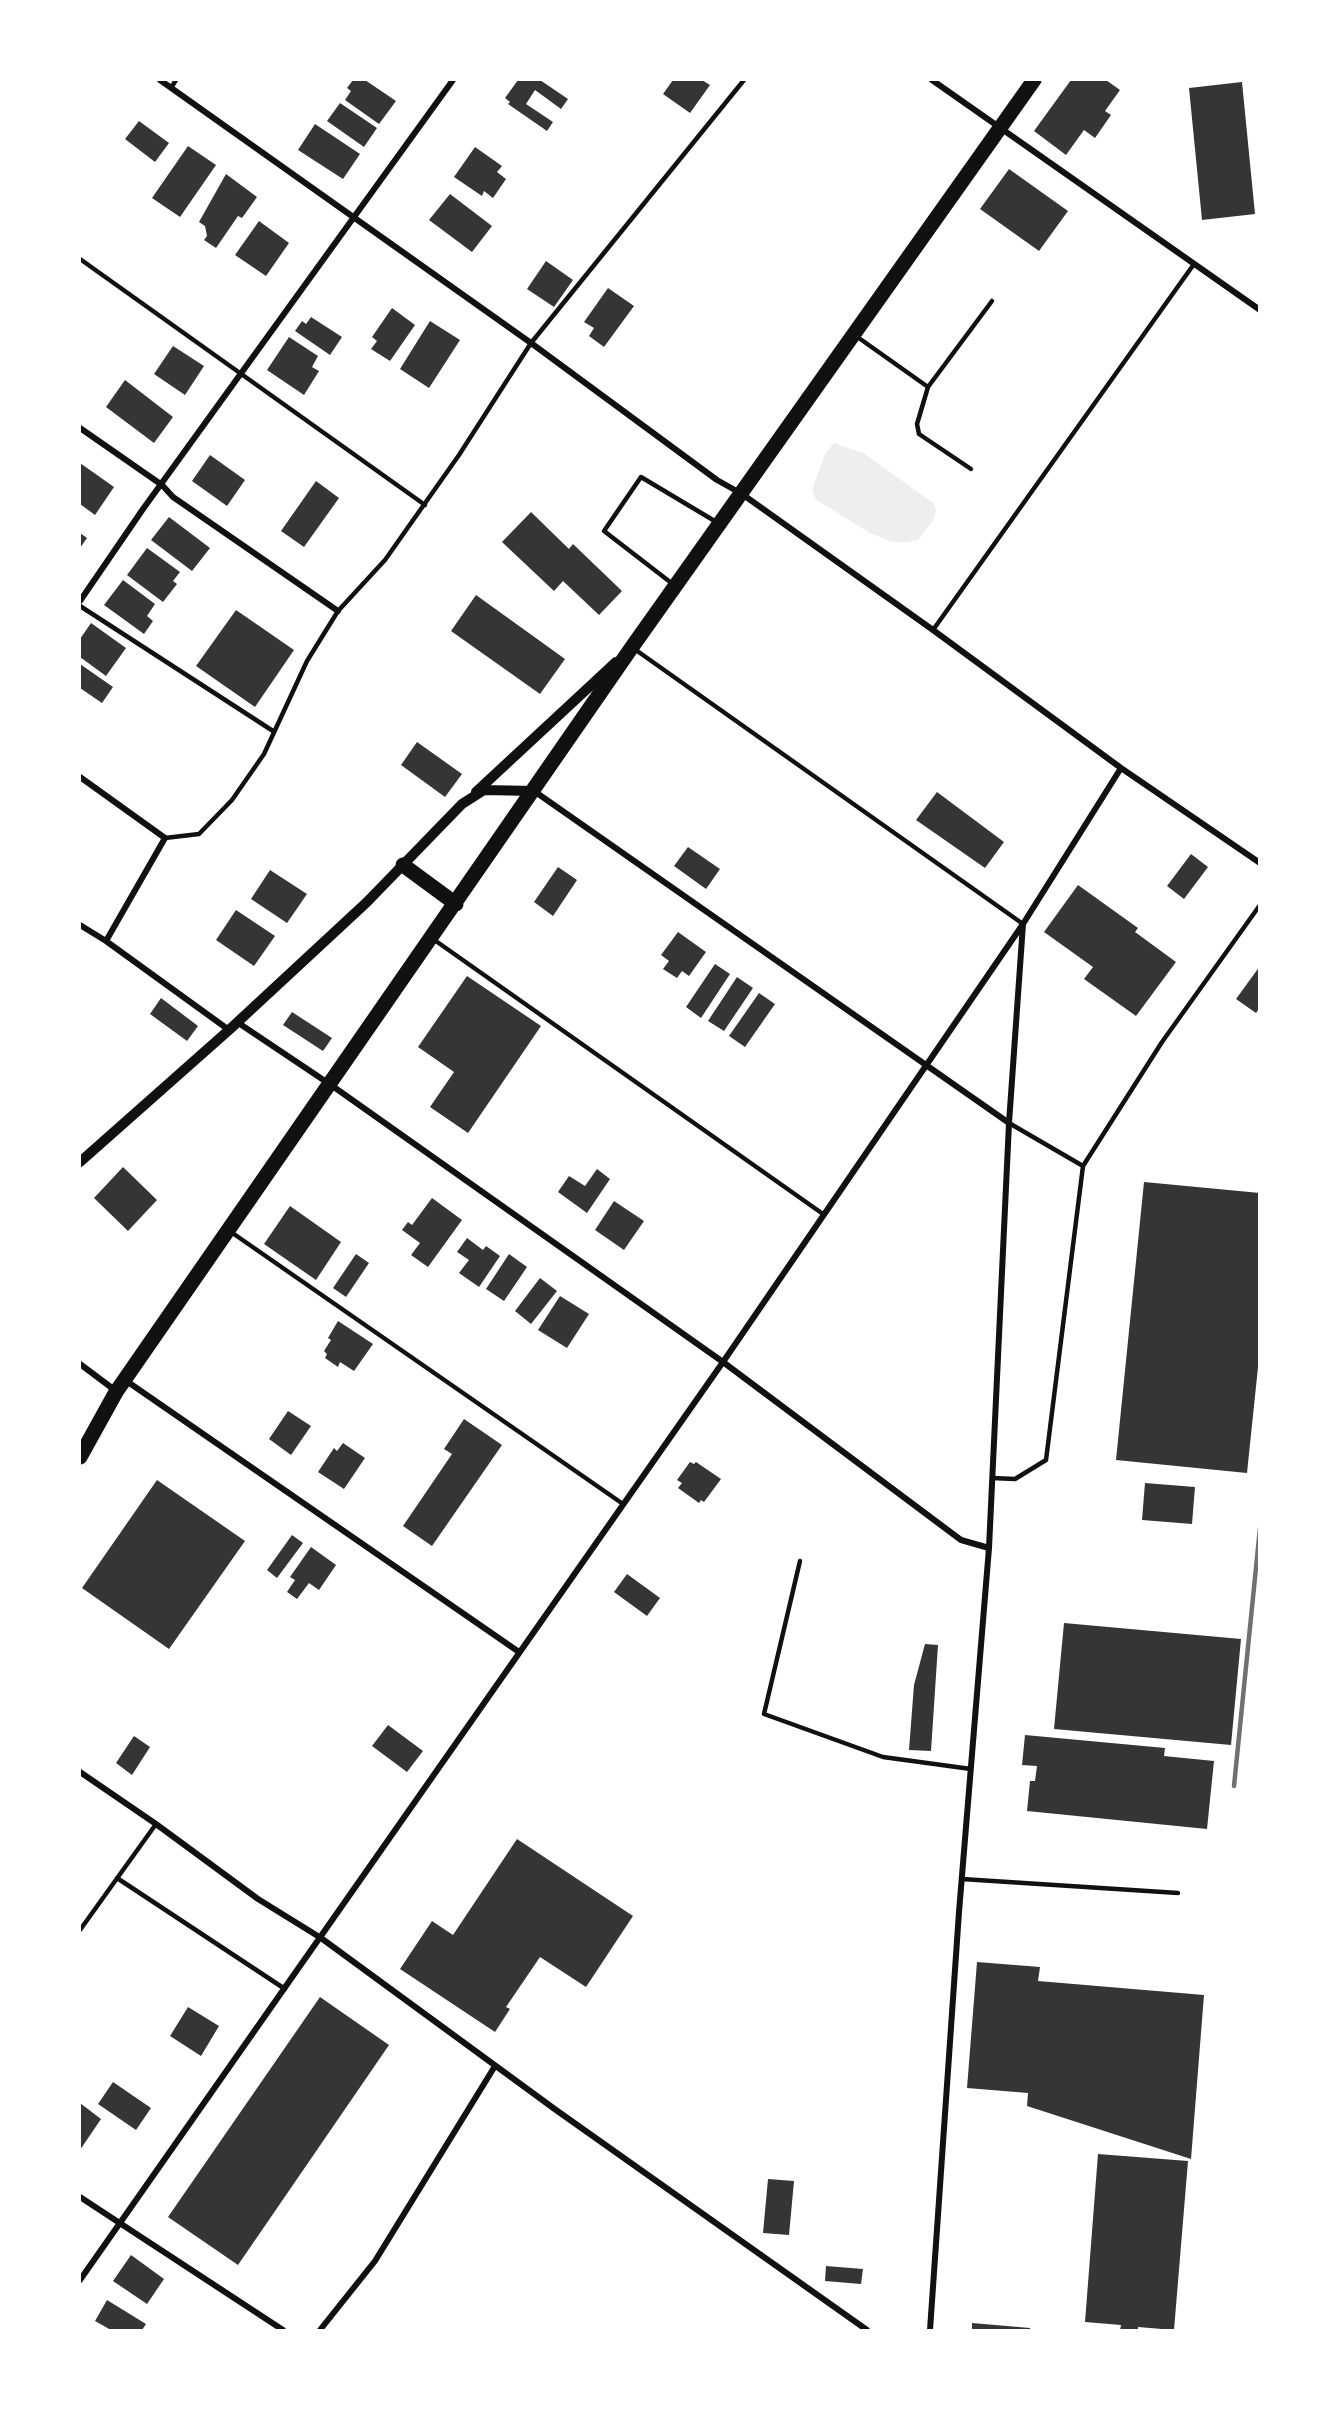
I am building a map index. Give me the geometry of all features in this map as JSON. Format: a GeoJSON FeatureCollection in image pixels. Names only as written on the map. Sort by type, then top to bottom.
{"type":"FeatureCollection","features":[{"type":"Feature","properties":{"kind":"main road"},"geometry":{"type":"LineString","coordinates":[[80,1457],[120,1386],[331,1085],[632,647],[1034,80]]}},
{"type":"Feature","properties":{"kind":"main road"},"geometry":{"type":"LineString","coordinates":[[403,865],[456,904]]}},
{"type":"Feature","properties":{"kind":"street"},"geometry":{"type":"LineString","coordinates":[[159,80],[531,343],[717,480],[742,494],[933,630],[1121,768],[1260,862]]}},
{"type":"Feature","properties":{"kind":"street"},"geometry":{"type":"LineString","coordinates":[[80,601],[241,372],[453,80]]}},
{"type":"Feature","properties":{"kind":"street"},"geometry":{"type":"LineString","coordinates":[[933,80],[1260,309]]}},
{"type":"Feature","properties":{"kind":"street"},"geometry":{"type":"LineString","coordinates":[[80,428],[162,485],[173,496],[339,611]]}},
{"type":"Feature","properties":{"kind":"street"},"geometry":{"type":"LineString","coordinates":[[80,1162],[233,1026],[367,902],[462,804],[632,647]]}},
{"type":"Feature","properties":{"kind":"street"},"geometry":{"type":"LineString","coordinates":[[80,2280],[723,1362],[1023,924],[1121,768]]}},
{"type":"Feature","properties":{"kind":"street"},"geometry":{"type":"LineString","coordinates":[[80,777],[165,838],[106,941]]}},
{"type":"Feature","properties":{"kind":"street"},"geometry":{"type":"LineString","coordinates":[[462,804],[484,790],[534,791],[1009,1123]]}},
{"type":"Feature","properties":{"kind":"street"},"geometry":{"type":"LineString","coordinates":[[930,2331],[962,1879],[989,1548],[1009,1123],[1023,924]]}},
{"type":"Feature","properties":{"kind":"street"},"geometry":{"type":"LineString","coordinates":[[80,925],[233,1026],[331,1085],[723,1362],[961,1540],[989,1548]]}},
{"type":"Feature","properties":{"kind":"street"},"geometry":{"type":"LineString","coordinates":[[80,1364],[120,1386],[519,1652]]}},
{"type":"Feature","properties":{"kind":"street"},"geometry":{"type":"LineString","coordinates":[[80,1772],[156,1824],[258,1899],[321,1938],[495,2066],[867,2331]]}},
{"type":"Feature","properties":{"kind":"street"},"geometry":{"type":"LineString","coordinates":[[320,2331],[375,2261],[495,2066]]}},
{"type":"Feature","properties":{"kind":"street"},"geometry":{"type":"LineString","coordinates":[[80,2197],[283,2331]]}},
{"type":"Feature","properties":{"kind":"lane"},"geometry":{"type":"LineString","coordinates":[[171,88],[176,80]]}},
{"type":"Feature","properties":{"kind":"lane"},"geometry":{"type":"LineString","coordinates":[[165,838],[199,834],[232,800],[264,754],[307,661],[339,611],[386,560],[459,455],[531,343],[744,80]]}},
{"type":"Feature","properties":{"kind":"lane"},"geometry":{"type":"LineString","coordinates":[[80,259],[424,505]]}},
{"type":"Feature","properties":{"kind":"lane"},"geometry":{"type":"LineString","coordinates":[[933,630],[1194,264]]}},
{"type":"Feature","properties":{"kind":"lane"},"geometry":{"type":"LineString","coordinates":[[971,469],[919,434],[917,424],[928,387],[992,301]]}},
{"type":"Feature","properties":{"kind":"lane"},"geometry":{"type":"LineString","coordinates":[[854,334],[928,387]]}},
{"type":"Feature","properties":{"kind":"lane"},"geometry":{"type":"LineString","coordinates":[[675,587],[604,531],[641,477],[720,525]]}},
{"type":"Feature","properties":{"kind":"lane"},"geometry":{"type":"LineString","coordinates":[[80,606],[273,731]]}},
{"type":"Feature","properties":{"kind":"lane"},"geometry":{"type":"LineString","coordinates":[[632,647],[1023,924]]}},
{"type":"Feature","properties":{"kind":"lane"},"geometry":{"type":"LineString","coordinates":[[992,1478],[1015,1479],[1046,1460],[1083,1166],[1162,1042],[1260,904]]}},
{"type":"Feature","properties":{"kind":"lane"},"geometry":{"type":"LineString","coordinates":[[432,938],[823,1214]]}},
{"type":"Feature","properties":{"kind":"lane"},"geometry":{"type":"LineString","coordinates":[[1009,1123],[1083,1166]]}},
{"type":"Feature","properties":{"kind":"lane"},"geometry":{"type":"LineString","coordinates":[[230,1230],[623,1504]]}},
{"type":"Feature","properties":{"kind":"lane"},"geometry":{"type":"LineString","coordinates":[[800,1561],[764,1714],[883,1757],[971,1769]]}},
{"type":"Feature","properties":{"kind":"lane"},"geometry":{"type":"LineString","coordinates":[[80,1930],[156,1824]]}},
{"type":"Feature","properties":{"kind":"lane"},"geometry":{"type":"LineString","coordinates":[[117,1878],[285,1989]]}},
{"type":"Feature","properties":{"kind":"lane"},"geometry":{"type":"LineString","coordinates":[[962,1879],[1178,1893]]}},
{"type":"Feature","properties":{"kind":"shaded area"},"geometry":{"type":"Polygon","coordinates":[[[834,443],[865,454],[933,503],[936,510],[933,521],[918,540],[902,543],[890,541],[870,533],[815,499],[812,490],[825,454],[834,443]]]}},
{"type":"Feature","properties":{"kind":"building"},"geometry":{"type":"Polygon","coordinates":[[[353,80],[365,80],[396,101],[379,124],[345,100],[351,91],[347,88],[353,80]]]}},
{"type":"Feature","properties":{"kind":"building"},"geometry":{"type":"Polygon","coordinates":[[[518,80],[540,80],[568,99],[561,109],[535,90],[526,104],[553,122],[547,131],[508,104],[510,102],[505,98],[518,80]]]}},
{"type":"Feature","properties":{"kind":"building"},"geometry":{"type":"Polygon","coordinates":[[[673,80],[702,80],[710,85],[690,113],[663,94],[673,80]]]}},
{"type":"Feature","properties":{"kind":"building"},"geometry":{"type":"Polygon","coordinates":[[[1071,80],[1106,80],[1120,90],[1105,111],[1111,115],[1095,138],[1084,130],[1066,155],[1034,131],[1071,80]]]}},
{"type":"Feature","properties":{"kind":"building"},"geometry":{"type":"Polygon","coordinates":[[[1242,82],[1255,214],[1202,220],[1189,88],[1242,82]]]}},
{"type":"Feature","properties":{"kind":"building"},"geometry":{"type":"Polygon","coordinates":[[[340,103],[377,128],[364,147],[327,121],[340,103]]]}},
{"type":"Feature","properties":{"kind":"building"},"geometry":{"type":"Polygon","coordinates":[[[139,121],[169,143],[155,162],[125,139],[139,121]]]}},
{"type":"Feature","properties":{"kind":"building"},"geometry":{"type":"Polygon","coordinates":[[[315,124],[360,154],[343,179],[298,150],[315,124]]]}},
{"type":"Feature","properties":{"kind":"building"},"geometry":{"type":"Polygon","coordinates":[[[188,146],[216,165],[180,217],[152,198],[188,146]]]}},
{"type":"Feature","properties":{"kind":"building"},"geometry":{"type":"Polygon","coordinates":[[[475,147],[502,166],[497,172],[506,179],[493,198],[484,191],[482,196],[454,177],[475,147]]]}},
{"type":"Feature","properties":{"kind":"building"},"geometry":{"type":"Polygon","coordinates":[[[1009,169],[1068,211],[1039,251],[980,209],[1009,169]]]}},
{"type":"Feature","properties":{"kind":"building"},"geometry":{"type":"Polygon","coordinates":[[[226,174],[257,197],[242,218],[238,216],[216,248],[204,240],[207,236],[205,226],[199,222],[226,174]]]}},
{"type":"Feature","properties":{"kind":"building"},"geometry":{"type":"Polygon","coordinates":[[[450,194],[492,226],[472,252],[429,220],[450,194]]]}},
{"type":"Feature","properties":{"kind":"building"},"geometry":{"type":"Polygon","coordinates":[[[259,221],[289,243],[266,276],[235,255],[259,221]]]}},
{"type":"Feature","properties":{"kind":"building"},"geometry":{"type":"Polygon","coordinates":[[[546,261],[573,280],[554,307],[527,289],[546,261]]]}},
{"type":"Feature","properties":{"kind":"building"},"geometry":{"type":"Polygon","coordinates":[[[608,288],[634,306],[604,347],[589,336],[594,328],[584,322],[608,288]]]}},
{"type":"Feature","properties":{"kind":"building"},"geometry":{"type":"Polygon","coordinates":[[[392,308],[415,325],[390,361],[371,349],[377,341],[372,337],[392,308]]]}},
{"type":"Feature","properties":{"kind":"building"},"geometry":{"type":"Polygon","coordinates":[[[311,317],[342,337],[330,355],[295,331],[302,321],[306,324],[311,317]]]}},
{"type":"Feature","properties":{"kind":"building"},"geometry":{"type":"Polygon","coordinates":[[[430,321],[460,340],[429,388],[400,369],[430,321]]]}},
{"type":"Feature","properties":{"kind":"building"},"geometry":{"type":"Polygon","coordinates":[[[289,337],[318,356],[312,367],[319,371],[304,395],[267,370],[289,337]]]}},
{"type":"Feature","properties":{"kind":"building"},"geometry":{"type":"Polygon","coordinates":[[[173,346],[204,366],[185,395],[154,374],[173,346]]]}},
{"type":"Feature","properties":{"kind":"building"},"geometry":{"type":"Polygon","coordinates":[[[125,380],[173,417],[154,443],[106,407],[125,380]]]}},
{"type":"Feature","properties":{"kind":"building"},"geometry":{"type":"Polygon","coordinates":[[[210,455],[245,480],[227,506],[192,481],[210,455]]]}},
{"type":"Feature","properties":{"kind":"building"},"geometry":{"type":"Polygon","coordinates":[[[80,463],[114,487],[95,515],[80,504],[80,463]]]}},
{"type":"Feature","properties":{"kind":"building"},"geometry":{"type":"Polygon","coordinates":[[[316,481],[339,498],[304,547],[281,531],[316,481]]]}},
{"type":"Feature","properties":{"kind":"building"},"geometry":{"type":"Polygon","coordinates":[[[531,512],[569,549],[573,544],[622,591],[599,615],[563,581],[554,591],[502,542],[531,512]]]}},
{"type":"Feature","properties":{"kind":"building"},"geometry":{"type":"Polygon","coordinates":[[[169,517],[210,548],[192,571],[151,540],[169,517]]]}},
{"type":"Feature","properties":{"kind":"building"},"geometry":{"type":"Polygon","coordinates":[[[80,533],[87,538],[80,548],[80,533]]]}},
{"type":"Feature","properties":{"kind":"building"},"geometry":{"type":"Polygon","coordinates":[[[147,548],[180,572],[173,581],[177,584],[163,602],[127,575],[147,548]]]}},
{"type":"Feature","properties":{"kind":"building"},"geometry":{"type":"Polygon","coordinates":[[[123,580],[155,604],[147,616],[153,621],[144,634],[104,605],[123,580]]]}},
{"type":"Feature","properties":{"kind":"building"},"geometry":{"type":"Polygon","coordinates":[[[476,595],[565,659],[540,694],[451,631],[476,595]]]}},
{"type":"Feature","properties":{"kind":"building"},"geometry":{"type":"Polygon","coordinates":[[[236,610],[294,650],[255,707],[196,666],[236,610]]]}},
{"type":"Feature","properties":{"kind":"building"},"geometry":{"type":"Polygon","coordinates":[[[91,623],[126,648],[106,676],[80,657],[80,639],[91,623]]]}},
{"type":"Feature","properties":{"kind":"building"},"geometry":{"type":"Polygon","coordinates":[[[80,664],[113,687],[102,703],[80,688],[80,664]]]}},
{"type":"Feature","properties":{"kind":"building"},"geometry":{"type":"Polygon","coordinates":[[[417,742],[462,774],[445,797],[401,765],[417,742]]]}},
{"type":"Feature","properties":{"kind":"building"},"geometry":{"type":"Polygon","coordinates":[[[937,792],[1004,842],[985,868],[916,820],[937,792]]]}},
{"type":"Feature","properties":{"kind":"building"},"geometry":{"type":"Polygon","coordinates":[[[688,847],[720,869],[706,889],[674,866],[688,847]]]}},
{"type":"Feature","properties":{"kind":"building"},"geometry":{"type":"Polygon","coordinates":[[[1191,854],[1208,867],[1184,899],[1167,886],[1191,854]]]}},
{"type":"Feature","properties":{"kind":"building"},"geometry":{"type":"Polygon","coordinates":[[[558,867],[577,880],[553,916],[534,902],[558,867]]]}},
{"type":"Feature","properties":{"kind":"building"},"geometry":{"type":"Polygon","coordinates":[[[270,870],[307,894],[287,923],[251,899],[270,870]]]}},
{"type":"Feature","properties":{"kind":"building"},"geometry":{"type":"Polygon","coordinates":[[[1078,885],[1138,928],[1135,932],[1176,962],[1136,1016],[1084,979],[1093,967],[1044,932],[1078,885]]]}},
{"type":"Feature","properties":{"kind":"building"},"geometry":{"type":"Polygon","coordinates":[[[236,910],[275,936],[254,966],[216,940],[236,910]]]}},
{"type":"Feature","properties":{"kind":"building"},"geometry":{"type":"Polygon","coordinates":[[[678,932],[706,952],[689,976],[682,971],[677,978],[663,969],[669,961],[661,955],[678,932]]]}},
{"type":"Feature","properties":{"kind":"building"},"geometry":{"type":"Polygon","coordinates":[[[715,964],[730,974],[701,1018],[686,1007],[715,964]]]}},
{"type":"Feature","properties":{"kind":"building"},"geometry":{"type":"Polygon","coordinates":[[[1260,966],[1260,1007],[1256,1013],[1236,999],[1260,966]]]}},
{"type":"Feature","properties":{"kind":"building"},"geometry":{"type":"Polygon","coordinates":[[[467,976],[541,1026],[468,1133],[430,1107],[454,1072],[418,1047],[467,976]]]}},
{"type":"Feature","properties":{"kind":"building"},"geometry":{"type":"Polygon","coordinates":[[[737,977],[753,988],[724,1031],[708,1021],[737,977]]]}},
{"type":"Feature","properties":{"kind":"building"},"geometry":{"type":"Polygon","coordinates":[[[759,993],[775,1004],[745,1047],[729,1036],[759,993]]]}},
{"type":"Feature","properties":{"kind":"building"},"geometry":{"type":"Polygon","coordinates":[[[161,998],[198,1026],[187,1041],[150,1014],[161,998]]]}},
{"type":"Feature","properties":{"kind":"building"},"geometry":{"type":"Polygon","coordinates":[[[292,1012],[332,1038],[323,1051],[283,1025],[292,1012]]]}},
{"type":"Feature","properties":{"kind":"building"},"geometry":{"type":"Polygon","coordinates":[[[123,1167],[157,1200],[128,1231],[94,1198],[123,1167]]]}},
{"type":"Feature","properties":{"kind":"building"},"geometry":{"type":"Polygon","coordinates":[[[597,1169],[610,1179],[587,1213],[558,1192],[569,1176],[585,1186],[597,1169]]]}},
{"type":"Feature","properties":{"kind":"building"},"geometry":{"type":"Polygon","coordinates":[[[1144,1182],[1260,1193],[1260,1348],[1247,1473],[1116,1460],[1144,1182]]]}},
{"type":"Feature","properties":{"kind":"building"},"geometry":{"type":"Polygon","coordinates":[[[432,1198],[462,1220],[428,1267],[411,1255],[420,1243],[402,1230],[408,1222],[412,1225],[432,1198]]]}},
{"type":"Feature","properties":{"kind":"building"},"geometry":{"type":"Polygon","coordinates":[[[614,1201],[644,1221],[624,1250],[595,1230],[614,1201]]]}},
{"type":"Feature","properties":{"kind":"building"},"geometry":{"type":"Polygon","coordinates":[[[290,1206],[341,1242],[316,1280],[264,1244],[290,1206]]]}},
{"type":"Feature","properties":{"kind":"building"},"geometry":{"type":"Polygon","coordinates":[[[467,1238],[483,1250],[486,1246],[500,1256],[479,1287],[459,1273],[469,1260],[457,1252],[467,1238]]]}},
{"type":"Feature","properties":{"kind":"building"},"geometry":{"type":"Polygon","coordinates":[[[356,1254],[369,1263],[346,1297],[333,1288],[356,1254]]]}},
{"type":"Feature","properties":{"kind":"building"},"geometry":{"type":"Polygon","coordinates":[[[509,1254],[527,1267],[504,1301],[486,1289],[509,1254]]]}},
{"type":"Feature","properties":{"kind":"building"},"geometry":{"type":"Polygon","coordinates":[[[540,1278],[557,1291],[531,1324],[515,1311],[540,1278]]]}},
{"type":"Feature","properties":{"kind":"building"},"geometry":{"type":"Polygon","coordinates":[[[560,1296],[589,1314],[567,1348],[538,1330],[560,1296]]]}},
{"type":"Feature","properties":{"kind":"building"},"geometry":{"type":"Polygon","coordinates":[[[338,1321],[373,1344],[354,1371],[340,1362],[338,1367],[325,1358],[327,1354],[324,1351],[331,1340],[328,1338],[338,1321]]]}},
{"type":"Feature","properties":{"kind":"building"},"geometry":{"type":"Polygon","coordinates":[[[288,1411],[311,1426],[291,1455],[269,1439],[288,1411]]]}},
{"type":"Feature","properties":{"kind":"building"},"geometry":{"type":"Polygon","coordinates":[[[464,1419],[502,1445],[432,1546],[403,1526],[452,1454],[444,1449],[464,1419]]]}},
{"type":"Feature","properties":{"kind":"building"},"geometry":{"type":"Polygon","coordinates":[[[343,1443],[365,1458],[344,1489],[318,1472],[334,1448],[337,1451],[343,1443]]]}},
{"type":"Feature","properties":{"kind":"building"},"geometry":{"type":"Polygon","coordinates":[[[690,1462],[694,1464],[696,1462],[721,1479],[704,1502],[701,1500],[699,1503],[678,1488],[682,1483],[677,1480],[690,1462]]]}},
{"type":"Feature","properties":{"kind":"building"},"geometry":{"type":"Polygon","coordinates":[[[157,1480],[245,1541],[169,1649],[82,1588],[157,1480]]]}},
{"type":"Feature","properties":{"kind":"building"},"geometry":{"type":"Polygon","coordinates":[[[1145,1483],[1195,1487],[1192,1524],[1142,1520],[1145,1483]]]}},
{"type":"Feature","properties":{"kind":"building"},"geometry":{"type":"Polygon","coordinates":[[[292,1535],[303,1543],[277,1578],[267,1570],[292,1535]]]}},
{"type":"Feature","properties":{"kind":"building"},"geometry":{"type":"Polygon","coordinates":[[[311,1547],[336,1565],[319,1590],[309,1583],[297,1599],[287,1592],[295,1580],[290,1577],[311,1547]]]}},
{"type":"Feature","properties":{"kind":"building"},"geometry":{"type":"Polygon","coordinates":[[[627,1574],[660,1598],[647,1616],[614,1592],[627,1574]]]}},
{"type":"Feature","properties":{"kind":"building"},"geometry":{"type":"Polygon","coordinates":[[[1064,1623],[1241,1639],[1231,1745],[1054,1729],[1064,1623]]]}},
{"type":"Feature","properties":{"kind":"building"},"geometry":{"type":"Polygon","coordinates":[[[925,1644],[938,1645],[931,1751],[909,1750],[914,1685],[925,1644]]]}},
{"type":"Feature","properties":{"kind":"building"},"geometry":{"type":"Polygon","coordinates":[[[388,1725],[423,1751],[407,1772],[372,1746],[388,1725]]]}},
{"type":"Feature","properties":{"kind":"building"},"geometry":{"type":"Polygon","coordinates":[[[1025,1735],[1165,1748],[1164,1756],[1214,1761],[1207,1829],[1027,1811],[1030,1781],[1035,1781],[1037,1766],[1022,1765],[1025,1735]]]}},
{"type":"Feature","properties":{"kind":"building"},"geometry":{"type":"Polygon","coordinates":[[[134,1736],[150,1747],[132,1775],[116,1763],[134,1736]]]}},
{"type":"Feature","properties":{"kind":"building"},"geometry":{"type":"Polygon","coordinates":[[[517,1839],[633,1916],[586,1987],[540,1957],[506,2007],[510,2009],[495,2032],[400,1969],[432,1921],[453,1935],[517,1839]]]}},
{"type":"Feature","properties":{"kind":"building"},"geometry":{"type":"Polygon","coordinates":[[[977,1962],[1040,1967],[1038,1981],[1204,1995],[1191,2159],[1027,2106],[1028,2093],[967,2088],[977,1962]]]}},
{"type":"Feature","properties":{"kind":"building"},"geometry":{"type":"Polygon","coordinates":[[[320,1997],[389,2045],[238,2265],[168,2217],[320,1997]]]}},
{"type":"Feature","properties":{"kind":"building"},"geometry":{"type":"Polygon","coordinates":[[[188,2007],[219,2026],[201,2056],[170,2036],[188,2007]]]}},
{"type":"Feature","properties":{"kind":"building"},"geometry":{"type":"Polygon","coordinates":[[[113,2082],[151,2108],[136,2130],[98,2104],[113,2082]]]}},
{"type":"Feature","properties":{"kind":"building"},"geometry":{"type":"Polygon","coordinates":[[[80,2103],[101,2119],[80,2150],[80,2103]]]}},
{"type":"Feature","properties":{"kind":"building"},"geometry":{"type":"Polygon","coordinates":[[[1098,2154],[1188,2161],[1174,2330],[1138,2327],[1138,2330],[1120,2330],[1121,2325],[1085,2322],[1098,2154]]]}},
{"type":"Feature","properties":{"kind":"building"},"geometry":{"type":"Polygon","coordinates":[[[768,2179],[794,2181],[789,2235],[763,2233],[768,2179]]]}},
{"type":"Feature","properties":{"kind":"building"},"geometry":{"type":"Polygon","coordinates":[[[131,2255],[164,2279],[147,2304],[113,2281],[131,2255]]]}},
{"type":"Feature","properties":{"kind":"building"},"geometry":{"type":"Polygon","coordinates":[[[826,2266],[863,2269],[861,2284],[825,2281],[826,2266]]]}},
{"type":"Feature","properties":{"kind":"building"},"geometry":{"type":"Polygon","coordinates":[[[107,2300],[146,2324],[142,2330],[111,2330],[95,2321],[107,2300]]]}},
{"type":"Feature","properties":{"kind":"building"},"geometry":{"type":"Polygon","coordinates":[[[972,2323],[1030,2328],[1030,2330],[972,2330],[972,2323]]]}},
{"type":"Feature","properties":{"kind":"railway"},"geometry":{"type":"LineString","coordinates":[[1234,1786],[1260,1528]]}}]}
